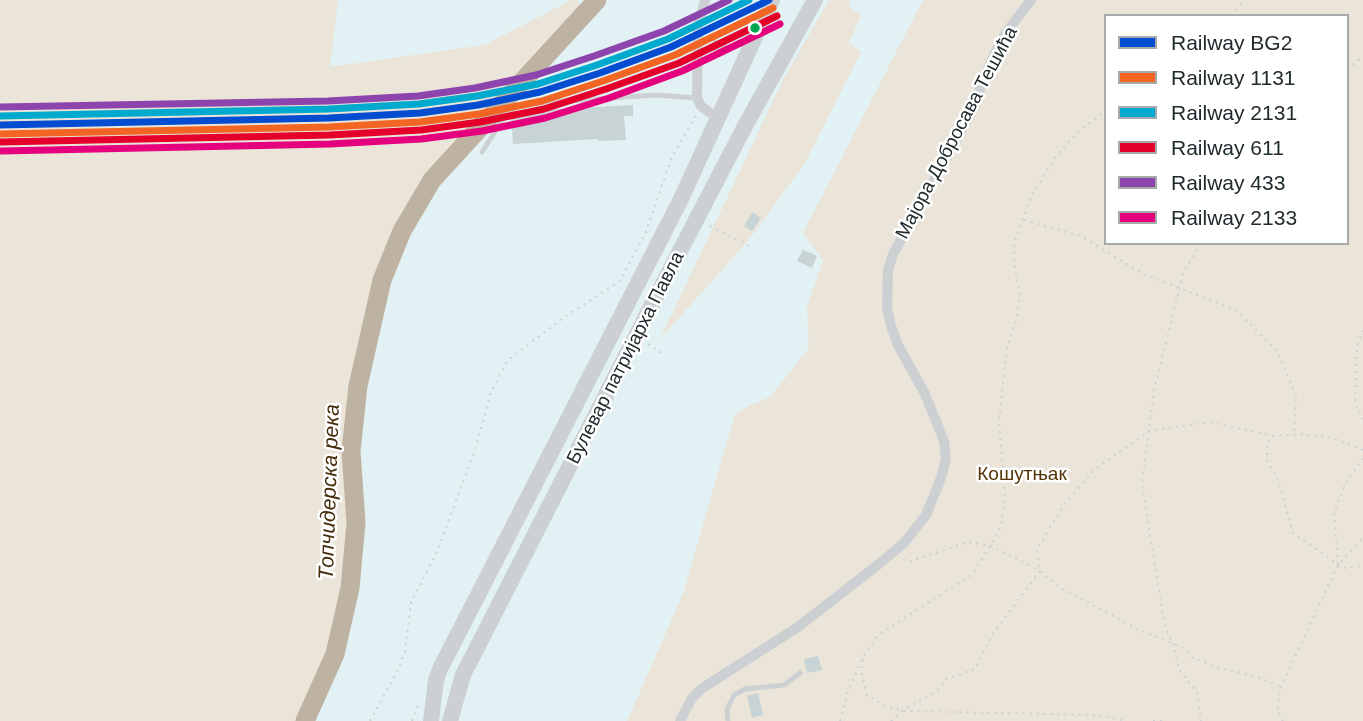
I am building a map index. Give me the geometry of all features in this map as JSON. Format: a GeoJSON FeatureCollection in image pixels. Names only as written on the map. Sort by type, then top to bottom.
{"type":"FeatureCollection","features":[{"type":"Feature","properties":{"kind":"main road","name":"Булевар патријарха Павла"},"geometry":{"type":"LineString","coordinates":[[431,721],[440,668],[680,201],[772,0]]}},
{"type":"Feature","properties":{"kind":"main road","name":"Булевар патријарха Павла"},"geometry":{"type":"LineString","coordinates":[[450,721],[463,675],[745,126],[815,0]]}},
{"type":"Feature","properties":{"kind":"street"},"geometry":{"type":"LineString","coordinates":[[705,0],[698,34],[699,102],[718,118]]}},
{"type":"Feature","properties":{"kind":"street","name":"Мајора Добросава Тешића"},"geometry":{"type":"LineString","coordinates":[[680,721],[692,698],[701,689],[798,627],[894,553],[916,530],[926,514],[936,493],[946,459],[944,441],[891,326],[887,308],[888,270],[893,254],[975,106],[983,79],[997,49],[1031,0]]}},
{"type":"Feature","properties":{"kind":"lane"},"geometry":{"type":"LineString","coordinates":[[482,152],[507,113],[523,104],[656,95],[699,102]]}},
{"type":"Feature","properties":{"kind":"lane"},"geometry":{"type":"LineString","coordinates":[[728,721],[727,709],[734,695],[745,690],[788,684],[800,673]]}},
{"type":"Feature","properties":{"kind":"path"},"geometry":{"type":"LineString","coordinates":[[370,721],[398,670],[405,651],[411,602],[437,552],[475,450],[491,392],[508,360],[563,318],[621,281],[646,232],[671,159],[699,102]]}},
{"type":"Feature","properties":{"kind":"path"},"geometry":{"type":"LineString","coordinates":[[840,721],[848,691],[864,655],[878,635],[973,574],[1001,527],[1005,498],[999,421],[1007,347],[1016,321],[1020,296],[1014,243],[1031,197],[1055,157],[1081,129],[1104,112]]}},
{"type":"Feature","properties":{"kind":"path"},"geometry":{"type":"LineString","coordinates":[[1023,219],[1081,236],[1143,274],[1236,310],[1277,351],[1296,395],[1294,435]]}},
{"type":"Feature","properties":{"kind":"path"},"geometry":{"type":"LineString","coordinates":[[703,222],[746,242],[751,249]]}},
{"type":"Feature","properties":{"kind":"path"},"geometry":{"type":"LineString","coordinates":[[1199,245],[1183,274],[1154,391],[1142,484],[1165,628],[1179,670],[1197,692],[1201,721]]}},
{"type":"Feature","properties":{"kind":"path"},"geometry":{"type":"LineString","coordinates":[[1363,330],[1357,348],[1356,404],[1363,419]]}},
{"type":"Feature","properties":{"kind":"path"},"geometry":{"type":"LineString","coordinates":[[641,339],[662,353]]}},
{"type":"Feature","properties":{"kind":"path"},"geometry":{"type":"LineString","coordinates":[[891,721],[902,710],[940,689],[946,679],[975,669],[994,632],[1040,571],[1037,549],[1064,505],[1094,470],[1149,431],[1210,422],[1274,436],[1330,437],[1363,450]]}},
{"type":"Feature","properties":{"kind":"path"},"geometry":{"type":"LineString","coordinates":[[1274,436],[1267,442],[1267,461],[1277,477],[1293,533],[1343,568],[1363,566]]}},
{"type":"Feature","properties":{"kind":"path"},"geometry":{"type":"LineString","coordinates":[[1338,565],[1334,513],[1345,484],[1363,458]]}},
{"type":"Feature","properties":{"kind":"path"},"geometry":{"type":"LineString","coordinates":[[1283,721],[1277,710],[1281,687],[1338,565],[1363,538]]}},
{"type":"Feature","properties":{"kind":"path"},"geometry":{"type":"LineString","coordinates":[[894,553],[908,562],[969,542],[990,546],[1040,571],[1061,588],[1139,630],[1184,649],[1193,658],[1281,687]]}},
{"type":"Feature","properties":{"kind":"path"},"geometry":{"type":"LineString","coordinates":[[864,655],[862,675],[867,695],[883,705],[902,710],[1097,715],[1127,721]]}},
{"type":"Feature","properties":{"kind":"path"},"geometry":{"type":"LineString","coordinates":[[1153,721],[1165,721]]}},
{"type":"Feature","properties":{"kind":"green space"},"geometry":{"type":"Polygon","coordinates":[[[0,0],[338,0],[330,67],[484,45],[572,0],[577,0],[584,12],[432,180],[402,231],[382,280],[358,386],[351,451],[356,523],[350,588],[335,654],[305,721],[0,721],[0,0]]]}},
{"type":"Feature","properties":{"kind":"green space"},"geometry":{"type":"Polygon","coordinates":[[[829,0],[850,0],[849,8],[861,15],[849,43],[861,52],[805,163],[748,241],[660,339],[783,80],[829,0]]]}},
{"type":"Feature","properties":{"kind":"green space","name":"Кошутњак"},"geometry":{"type":"Polygon","coordinates":[[[923,0],[1363,0],[1363,721],[627,721],[683,594],[735,414],[770,397],[809,348],[807,307],[823,261],[803,233],[923,0]]]}},
{"type":"Feature","properties":{"kind":"building"},"geometry":{"type":"Polygon","coordinates":[[[714,39],[728,45],[724,56],[710,50],[714,39]]]}},
{"type":"Feature","properties":{"kind":"building"},"geometry":{"type":"Polygon","coordinates":[[[633,105],[633,116],[624,116],[626,140],[513,144],[511,117],[521,111],[633,105]]]}},
{"type":"Feature","properties":{"kind":"building"},"geometry":{"type":"Polygon","coordinates":[[[752,212],[761,218],[752,231],[744,226],[752,212]]]}},
{"type":"Feature","properties":{"kind":"building"},"geometry":{"type":"Polygon","coordinates":[[[803,250],[817,256],[812,268],[797,261],[803,250]]]}},
{"type":"Feature","properties":{"kind":"building"},"geometry":{"type":"Polygon","coordinates":[[[818,656],[822,670],[807,673],[804,659],[818,656]]]}},
{"type":"Feature","properties":{"kind":"building"},"geometry":{"type":"Polygon","coordinates":[[[758,693],[763,715],[752,718],[747,696],[758,693]]]}},
{"type":"Feature","properties":{"kind":"waterway","name":"Топчидерска река"},"geometry":{"type":"LineString","coordinates":[[305,721],[335,654],[350,588],[356,523],[351,451],[358,386],[382,280],[402,231],[432,180],[597,0]]}},
{"type":"Feature","properties":{"kind":"rail line","name":"433"},"geometry":{"type":"LineString","coordinates":[[0,107],[328,101],[418,96],[475,88],[536,75],[594,56],[664,31],[729,0]]}},
{"type":"Feature","properties":{"kind":"rail line","name":"2131"},"geometry":{"type":"LineString","coordinates":[[0,116],[329,109],[419,104],[477,96],[538,84],[597,65],[668,39],[749,0]]}},
{"type":"Feature","properties":{"kind":"rail line","name":"BG2"},"geometry":{"type":"LineString","coordinates":[[0,125],[329,118],[420,113],[478,105],[540,92],[600,73],[671,47],[769,0]]}},
{"type":"Feature","properties":{"kind":"rail line","name":"1131"},"geometry":{"type":"LineString","coordinates":[[0,134],[329,127],[420,122],[479,114],[542,101],[603,81],[675,55],[773,8]]}},
{"type":"Feature","properties":{"kind":"rail line","name":"611"},"geometry":{"type":"LineString","coordinates":[[0,142],[330,135],[421,130],[480,122],[544,109],[679,63],[777,16]]}},
{"type":"Feature","properties":{"kind":"rail line","name":"2133"},"geometry":{"type":"LineString","coordinates":[[1,151],[330,144],[421,139],[482,131],[545,118],[609,98],[682,71],[780,24]]}}]}
